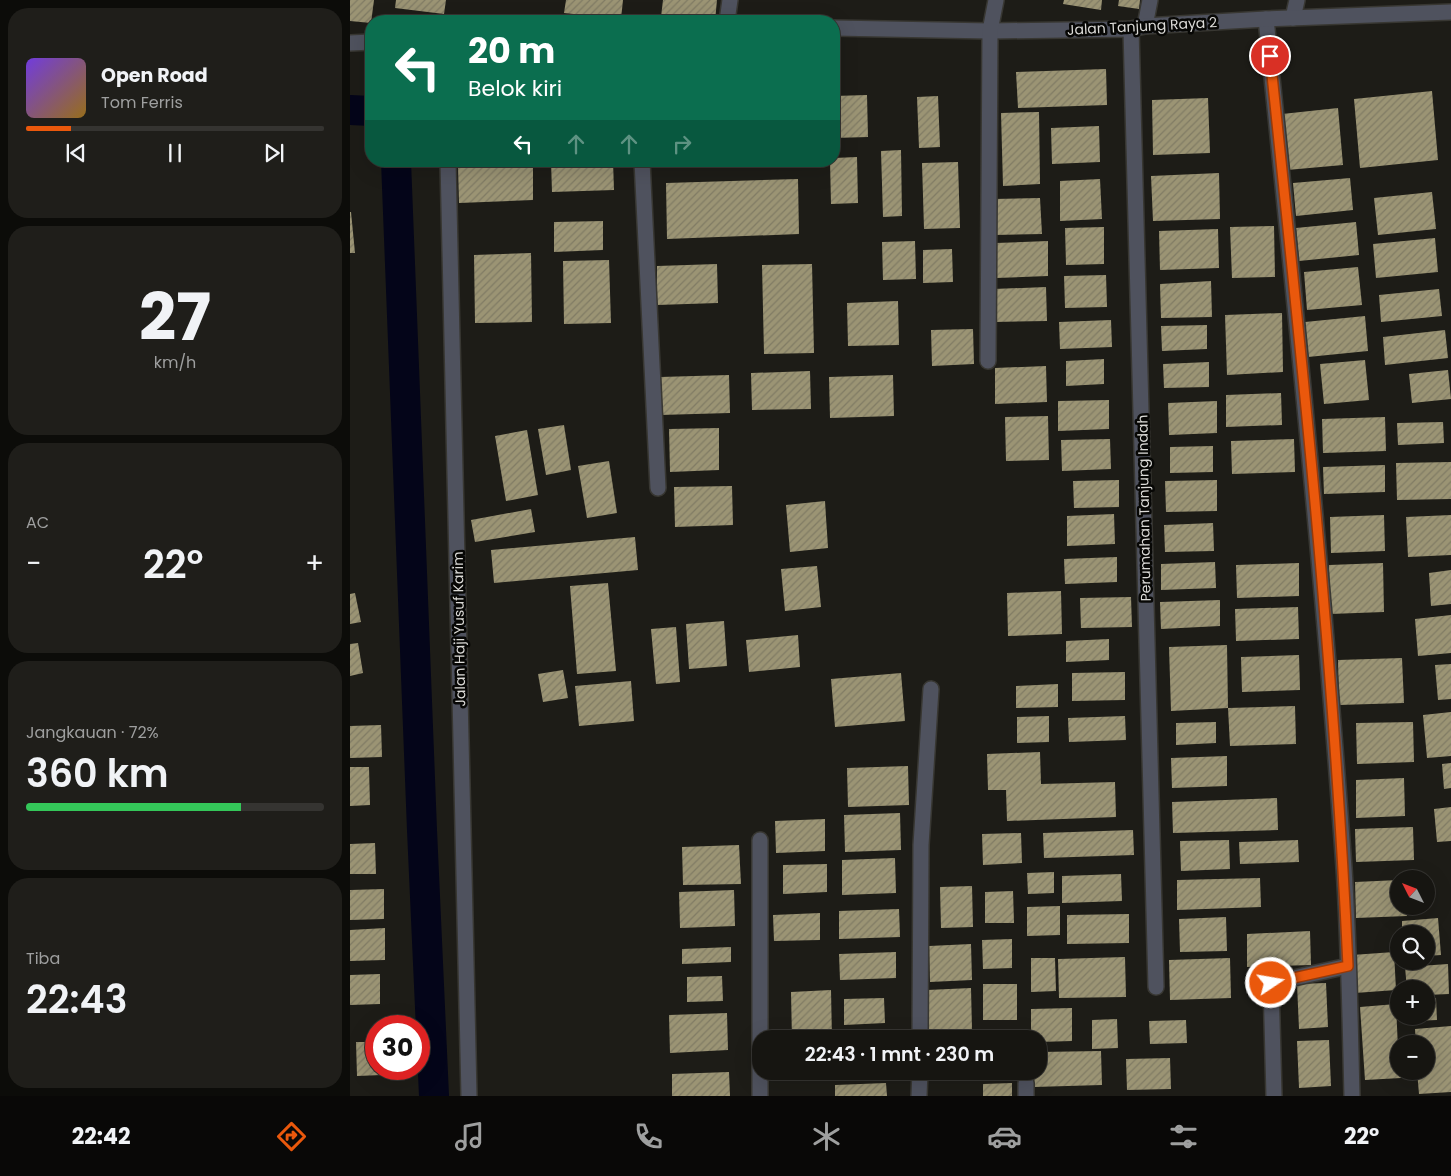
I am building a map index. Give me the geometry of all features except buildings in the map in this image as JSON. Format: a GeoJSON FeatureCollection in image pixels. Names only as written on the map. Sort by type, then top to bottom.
{"type":"FeatureCollection","features":[{"type":"Feature","properties":{"kind":"street"},"geometry":{"type":"LineString","coordinates":[[728,15],[730,0]]}},
{"type":"Feature","properties":{"kind":"street"},"geometry":{"type":"LineString","coordinates":[[988,361],[990,31],[996,0]]}},
{"type":"Feature","properties":{"kind":"street","name":"Perumahan Tanjung Indah"},"geometry":{"type":"LineString","coordinates":[[1150,0],[1138,27],[1156,987]]}},
{"type":"Feature","properties":{"kind":"street"},"geometry":{"type":"LineString","coordinates":[[1294,18],[1297,0]]}},
{"type":"Feature","properties":{"kind":"street","name":"Jalan Tanjung Raya 2"},"geometry":{"type":"LineString","coordinates":[[840,28],[990,31],[1138,27],[1266,19],[1451,12]]}},
{"type":"Feature","properties":{"kind":"street"},"geometry":{"type":"LineString","coordinates":[[1266,19],[1319,544],[1344,870],[1352,1096]]}},
{"type":"Feature","properties":{"kind":"street"},"geometry":{"type":"LineString","coordinates":[[350,43],[365,42]]}},
{"type":"Feature","properties":{"kind":"street","name":"Jalan Haji Yusuf Karim"},"geometry":{"type":"LineString","coordinates":[[448,167],[469,1096]]}},
{"type":"Feature","properties":{"kind":"street"},"geometry":{"type":"LineString","coordinates":[[642,167],[658,488]]}},
{"type":"Feature","properties":{"kind":"street"},"geometry":{"type":"LineString","coordinates":[[920,1030],[920,845],[931,689]]}},
{"type":"Feature","properties":{"kind":"street"},"geometry":{"type":"LineString","coordinates":[[760,840],[760,1096]]}},
{"type":"Feature","properties":{"kind":"street"},"geometry":{"type":"LineString","coordinates":[[1274,1096],[1271,983],[1348,966]]}},
{"type":"Feature","properties":{"kind":"street"},"geometry":{"type":"LineString","coordinates":[[919,1096],[920,1080]]}},
{"type":"Feature","properties":{"kind":"waterway"},"geometry":{"type":"LineString","coordinates":[[350,110],[365,111]]}},
{"type":"Feature","properties":{"kind":"waterway"},"geometry":{"type":"LineString","coordinates":[[396,167],[434,1096]]}},
{"type":"Feature","properties":{"kind":"route"},"geometry":{"type":"LineString","coordinates":[[1270,56],[1319,544],[1344,870],[1348,966],[1271,983]]}}]}
